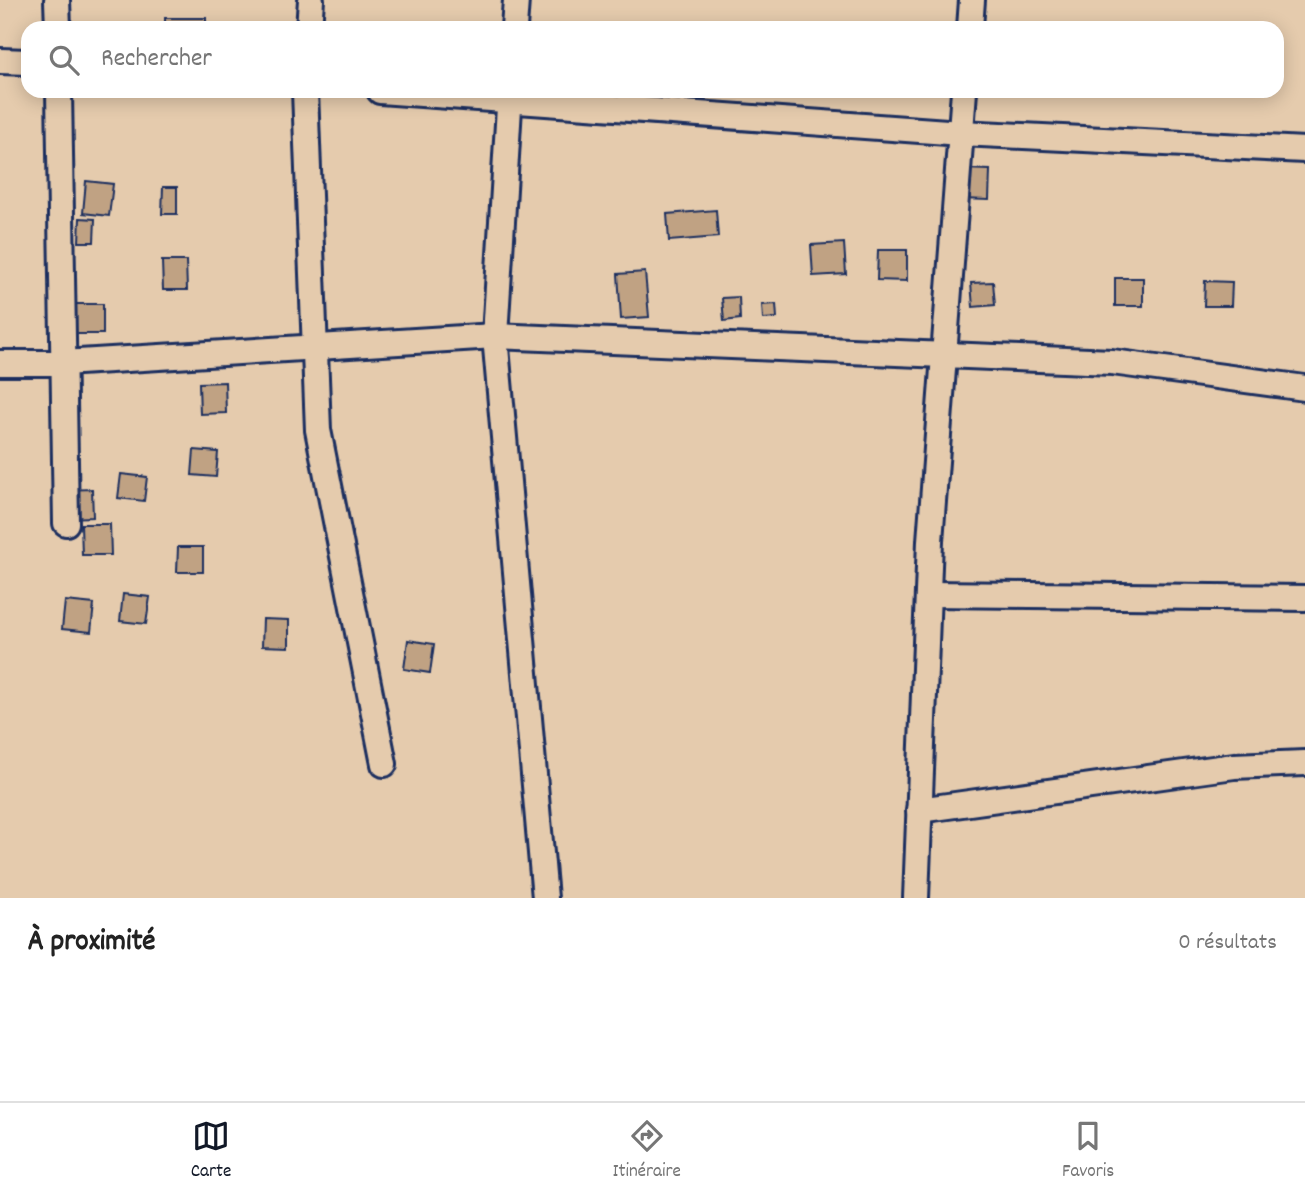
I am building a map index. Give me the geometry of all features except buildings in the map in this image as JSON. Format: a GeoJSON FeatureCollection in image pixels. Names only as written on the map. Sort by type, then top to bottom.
{"type":"FeatureCollection","features":[{"type":"Feature","properties":{"kind":"street"},"geometry":{"type":"LineString","coordinates":[[57,0],[58,21]]}},
{"type":"Feature","properties":{"kind":"street"},"geometry":{"type":"LineString","coordinates":[[310,21],[312,0]]}},
{"type":"Feature","properties":{"kind":"street"},"geometry":{"type":"LineString","coordinates":[[514,21],[516,0]]}},
{"type":"Feature","properties":{"kind":"street"},"geometry":{"type":"LineString","coordinates":[[970,21],[972,0]]}},
{"type":"Feature","properties":{"kind":"street"},"geometry":{"type":"LineString","coordinates":[[0,61],[21,62]]}},
{"type":"Feature","properties":{"kind":"street"},"geometry":{"type":"LineString","coordinates":[[59,98],[66,523]]}},
{"type":"Feature","properties":{"kind":"street"},"geometry":{"type":"LineString","coordinates":[[305,98],[318,430],[384,764]]}},
{"type":"Feature","properties":{"kind":"street"},"geometry":{"type":"LineString","coordinates":[[510,98],[495,336],[545,898]]}},
{"type":"Feature","properties":{"kind":"street"},"geometry":{"type":"LineString","coordinates":[[534,98],[961,133],[1305,150]]}},
{"type":"Feature","properties":{"kind":"street"},"geometry":{"type":"LineString","coordinates":[[916,898],[931,528],[964,98]]}},
{"type":"Feature","properties":{"kind":"street"},"geometry":{"type":"LineString","coordinates":[[0,363],[63,363],[495,336],[1112,362],[1305,388]]}},
{"type":"Feature","properties":{"kind":"street"},"geometry":{"type":"LineString","coordinates":[[928,594],[1305,598]]}},
{"type":"Feature","properties":{"kind":"street"},"geometry":{"type":"LineString","coordinates":[[919,810],[1234,766],[1305,763]]}}]}
